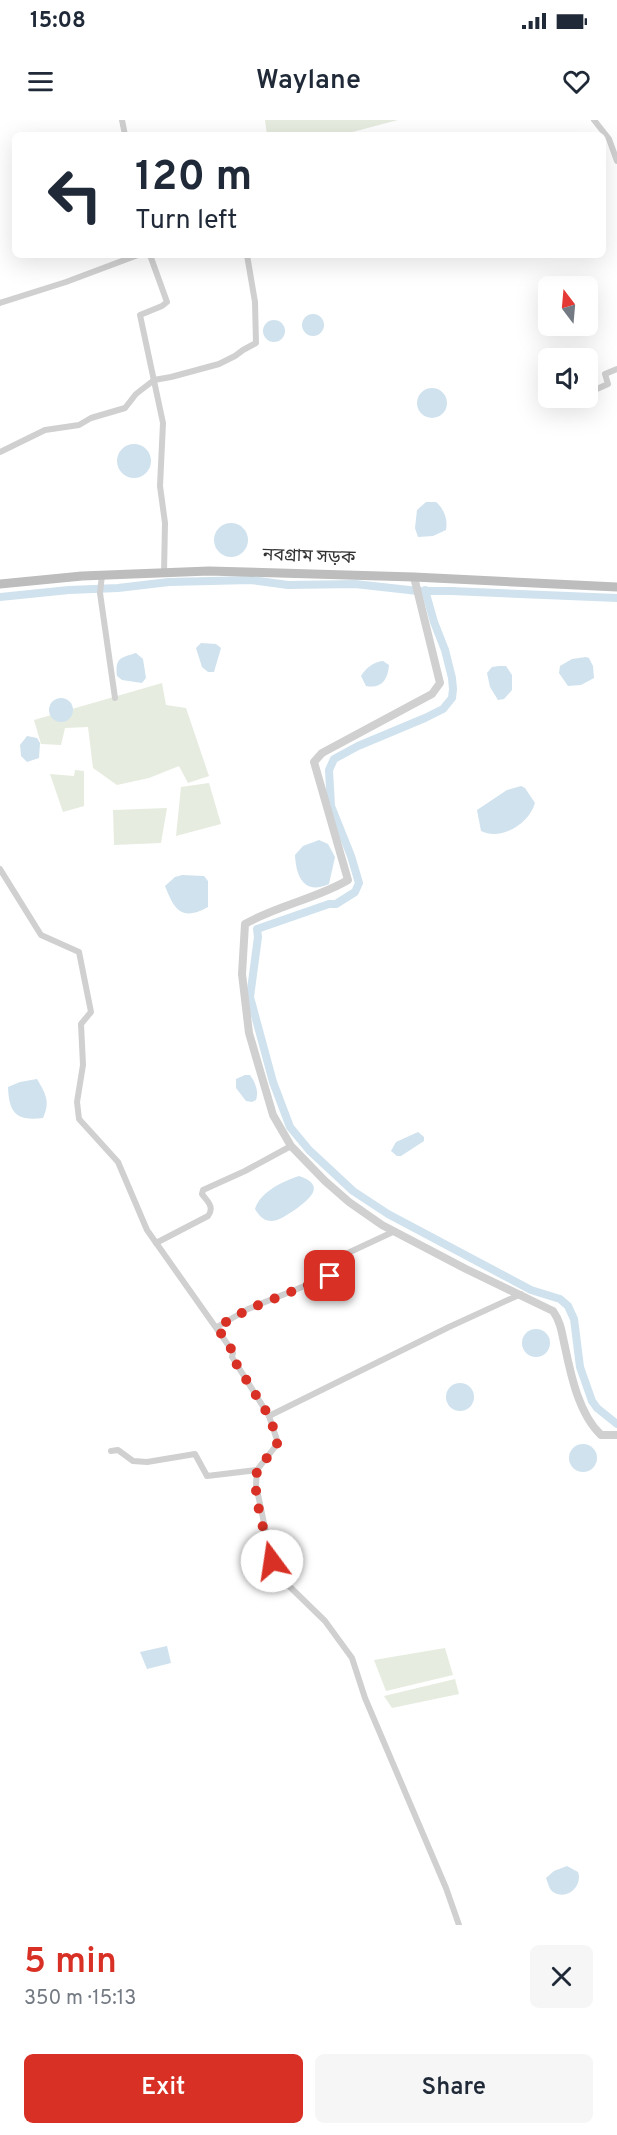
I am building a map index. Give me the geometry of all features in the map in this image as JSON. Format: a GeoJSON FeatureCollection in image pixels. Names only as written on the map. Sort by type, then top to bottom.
{"type":"FeatureCollection","features":[{"type":"Feature","properties":{"kind":"main road","name":"নবগ্রাম সড়ক"},"geometry":{"type":"LineString","coordinates":[[0,584],[209,571],[617,587]]}},
{"type":"Feature","properties":{"kind":"street"},"geometry":{"type":"LineString","coordinates":[[594,120],[603,132]]}},
{"type":"Feature","properties":{"kind":"street"},"geometry":{"type":"LineString","coordinates":[[606,135],[617,161]]}},
{"type":"Feature","properties":{"kind":"street"},"geometry":{"type":"LineString","coordinates":[[0,303],[130,258]]}},
{"type":"Feature","properties":{"kind":"street"},"geometry":{"type":"LineString","coordinates":[[151,258],[166,302],[140,315],[163,423],[160,486],[165,523],[164,573]]}},
{"type":"Feature","properties":{"kind":"street"},"geometry":{"type":"LineString","coordinates":[[0,452],[45,430],[79,425],[91,418],[125,408],[136,394],[154,380],[219,364],[256,343],[255,302],[248,258]]}},
{"type":"Feature","properties":{"kind":"street"},"geometry":{"type":"LineString","coordinates":[[598,388],[608,384],[605,374],[617,369]]}},
{"type":"Feature","properties":{"kind":"street"},"geometry":{"type":"LineString","coordinates":[[102,579],[100,593],[115,698]]}},
{"type":"Feature","properties":{"kind":"street"},"geometry":{"type":"LineString","coordinates":[[414,579],[440,683],[432,694],[322,753],[314,762],[348,880],[329,891],[261,915],[245,924],[242,974],[249,1032],[273,1115],[291,1146],[325,1182],[349,1202],[395,1231],[466,1269],[554,1311],[559,1318],[576,1386],[590,1422],[601,1435],[617,1435]]}},
{"type":"Feature","properties":{"kind":"street"},"geometry":{"type":"LineString","coordinates":[[0,869],[41,935],[79,952],[91,1012],[81,1024],[83,1065],[77,1102],[79,1119],[118,1162],[147,1230],[217,1327],[233,1352],[232,1357],[269,1416],[278,1443],[257,1470],[256,1485],[275,1570],[325,1621],[352,1658],[365,1698],[446,1888],[459,1925]]}},
{"type":"Feature","properties":{"kind":"street"},"geometry":{"type":"LineString","coordinates":[[156,1243],[208,1216],[212,1210],[202,1194],[203,1190],[291,1146]]}},
{"type":"Feature","properties":{"kind":"street"},"geometry":{"type":"LineString","coordinates":[[217,1327],[249,1309],[339,1272],[341,1269],[337,1258],[395,1231]]}},
{"type":"Feature","properties":{"kind":"street"},"geometry":{"type":"LineString","coordinates":[[269,1416],[521,1294]]}},
{"type":"Feature","properties":{"kind":"street"},"geometry":{"type":"LineString","coordinates":[[111,1451],[118,1450],[133,1461],[147,1462],[195,1454],[207,1476],[257,1470]]}},
{"type":"Feature","properties":{"kind":"shaded area"},"geometry":{"type":"Polygon","coordinates":[[[265,120],[398,120],[352,132],[267,132],[265,120]]]}},
{"type":"Feature","properties":{"kind":"shaded area"},"geometry":{"type":"Polygon","coordinates":[[[162,683],[166,705],[186,708],[209,776],[188,783],[179,766],[149,778],[117,785],[93,768],[88,727],[65,728],[61,745],[41,744],[34,720],[162,683]]]}},
{"type":"Feature","properties":{"kind":"shaded area"},"geometry":{"type":"Polygon","coordinates":[[[75,770],[84,771],[84,806],[63,812],[50,774],[74,776],[75,770]]]}},
{"type":"Feature","properties":{"kind":"shaded area"},"geometry":{"type":"Polygon","coordinates":[[[209,783],[221,824],[176,836],[181,787],[209,783]]]}},
{"type":"Feature","properties":{"kind":"shaded area"},"geometry":{"type":"Polygon","coordinates":[[[167,808],[161,843],[114,845],[113,810],[167,808]]]}},
{"type":"Feature","properties":{"kind":"shaded area"},"geometry":{"type":"Polygon","coordinates":[[[445,1648],[453,1675],[386,1691],[374,1660],[445,1648]]]}},
{"type":"Feature","properties":{"kind":"shaded area"},"geometry":{"type":"Polygon","coordinates":[[[455,1679],[459,1694],[392,1708],[384,1696],[455,1679]]]}},
{"type":"Feature","properties":{"kind":"water"},"geometry":{"type":"Polygon","coordinates":[[[309,314],[317,314],[324,321],[324,329],[317,336],[309,336],[302,329],[302,321],[309,314]]]}},
{"type":"Feature","properties":{"kind":"water"},"geometry":{"type":"Polygon","coordinates":[[[270,320],[278,320],[285,327],[285,335],[278,342],[270,342],[263,335],[263,327],[270,320]]]}},
{"type":"Feature","properties":{"kind":"water"},"geometry":{"type":"Polygon","coordinates":[[[432,388],[443,392],[447,403],[443,414],[432,418],[421,414],[417,403],[421,392],[432,388]]]}},
{"type":"Feature","properties":{"kind":"water"},"geometry":{"type":"Polygon","coordinates":[[[134,444],[146,449],[151,461],[146,473],[134,478],[122,473],[117,461],[122,449],[134,444]]]}},
{"type":"Feature","properties":{"kind":"water"},"geometry":{"type":"Polygon","coordinates":[[[426,502],[436,502],[441,508],[446,518],[446,530],[433,536],[418,537],[415,528],[417,510],[426,502]]]}},
{"type":"Feature","properties":{"kind":"water"},"geometry":{"type":"Polygon","coordinates":[[[231,523],[243,528],[248,540],[243,552],[231,557],[219,552],[214,540],[219,528],[231,523]]]}},
{"type":"Feature","properties":{"kind":"water"},"geometry":{"type":"Polygon","coordinates":[[[201,643],[216,644],[221,648],[214,672],[208,672],[202,667],[196,648],[201,643]]]}},
{"type":"Feature","properties":{"kind":"water"},"geometry":{"type":"Polygon","coordinates":[[[136,653],[143,659],[146,678],[142,683],[122,680],[117,676],[117,665],[120,659],[136,653]]]}},
{"type":"Feature","properties":{"kind":"water"},"geometry":{"type":"Polygon","coordinates":[[[586,657],[593,666],[594,678],[581,685],[568,686],[559,673],[560,666],[572,659],[586,657]]]}},
{"type":"Feature","properties":{"kind":"water"},"geometry":{"type":"Polygon","coordinates":[[[383,661],[389,665],[383,682],[376,686],[366,686],[361,676],[363,673],[373,664],[383,661]]]}},
{"type":"Feature","properties":{"kind":"water"},"geometry":{"type":"Polygon","coordinates":[[[506,666],[512,675],[512,690],[504,699],[498,700],[490,687],[487,673],[492,667],[506,666]]]}},
{"type":"Feature","properties":{"kind":"water"},"geometry":{"type":"Polygon","coordinates":[[[61,698],[66,699],[72,705],[72,715],[66,721],[61,722],[56,721],[50,715],[49,710],[50,705],[56,699],[61,698]]]}},
{"type":"Feature","properties":{"kind":"water"},"geometry":{"type":"Polygon","coordinates":[[[27,736],[37,738],[40,743],[39,758],[27,762],[21,756],[20,745],[27,736]]]}},
{"type":"Feature","properties":{"kind":"water"},"geometry":{"type":"Polygon","coordinates":[[[521,786],[525,788],[535,803],[527,818],[521,824],[505,832],[489,834],[481,831],[477,810],[507,790],[521,786]]]}},
{"type":"Feature","properties":{"kind":"water"},"geometry":{"type":"Polygon","coordinates":[[[319,840],[328,844],[335,857],[329,884],[321,887],[308,886],[297,871],[295,855],[303,846],[319,840]]]}},
{"type":"Feature","properties":{"kind":"water"},"geometry":{"type":"Polygon","coordinates":[[[204,876],[208,881],[208,907],[185,913],[175,907],[165,886],[175,877],[204,876]]]}},
{"type":"Feature","properties":{"kind":"water"},"geometry":{"type":"Polygon","coordinates":[[[250,1075],[256,1087],[256,1100],[252,1102],[246,1101],[236,1088],[236,1079],[250,1075]]]}},
{"type":"Feature","properties":{"kind":"water"},"geometry":{"type":"Polygon","coordinates":[[[37,1079],[47,1102],[43,1118],[21,1117],[16,1114],[10,1104],[8,1087],[37,1079]]]}},
{"type":"Feature","properties":{"kind":"water"},"geometry":{"type":"Polygon","coordinates":[[[418,1132],[424,1137],[424,1141],[401,1156],[391,1151],[396,1142],[418,1132]]]}},
{"type":"Feature","properties":{"kind":"water"},"geometry":{"type":"Polygon","coordinates":[[[299,1176],[312,1183],[314,1187],[311,1196],[280,1219],[269,1221],[264,1219],[255,1209],[262,1197],[279,1184],[299,1176]]]}},
{"type":"Feature","properties":{"kind":"water"},"geometry":{"type":"Polygon","coordinates":[[[536,1329],[546,1333],[550,1343],[546,1353],[536,1357],[526,1353],[522,1343],[526,1333],[536,1329]]]}},
{"type":"Feature","properties":{"kind":"water"},"geometry":{"type":"Polygon","coordinates":[[[460,1383],[470,1387],[474,1397],[470,1407],[460,1411],[450,1407],[446,1397],[450,1387],[460,1383]]]}},
{"type":"Feature","properties":{"kind":"water"},"geometry":{"type":"Polygon","coordinates":[[[583,1444],[593,1448],[597,1458],[593,1468],[583,1472],[573,1468],[569,1458],[573,1448],[583,1444]]]}},
{"type":"Feature","properties":{"kind":"water"},"geometry":{"type":"Polygon","coordinates":[[[167,1646],[171,1663],[147,1669],[140,1652],[167,1646]]]}},
{"type":"Feature","properties":{"kind":"water"},"geometry":{"type":"Polygon","coordinates":[[[567,1866],[578,1872],[576,1887],[564,1895],[553,1892],[546,1878],[554,1871],[567,1866]]]}},
{"type":"Feature","properties":{"kind":"waterway"},"geometry":{"type":"LineString","coordinates":[[0,597],[169,582],[251,580],[288,585],[355,584],[418,591],[617,598]]}},
{"type":"Feature","properties":{"kind":"waterway"},"geometry":{"type":"LineString","coordinates":[[425,590],[445,650],[452,678],[452,698],[443,709],[358,746],[334,759],[329,770],[331,806],[359,883],[355,892],[336,904],[329,904],[257,929],[258,937],[250,997],[273,1082],[290,1127],[309,1150],[353,1191],[388,1214],[531,1290],[560,1299],[568,1306],[574,1319],[580,1367],[592,1401],[617,1424]]}},
{"type":"Feature","properties":{"kind":"route"},"geometry":{"type":"LineString","coordinates":[[272,1561],[256,1485],[257,1470],[278,1441],[269,1416],[232,1357],[233,1352],[217,1327],[249,1309],[330,1276]]}}]}
